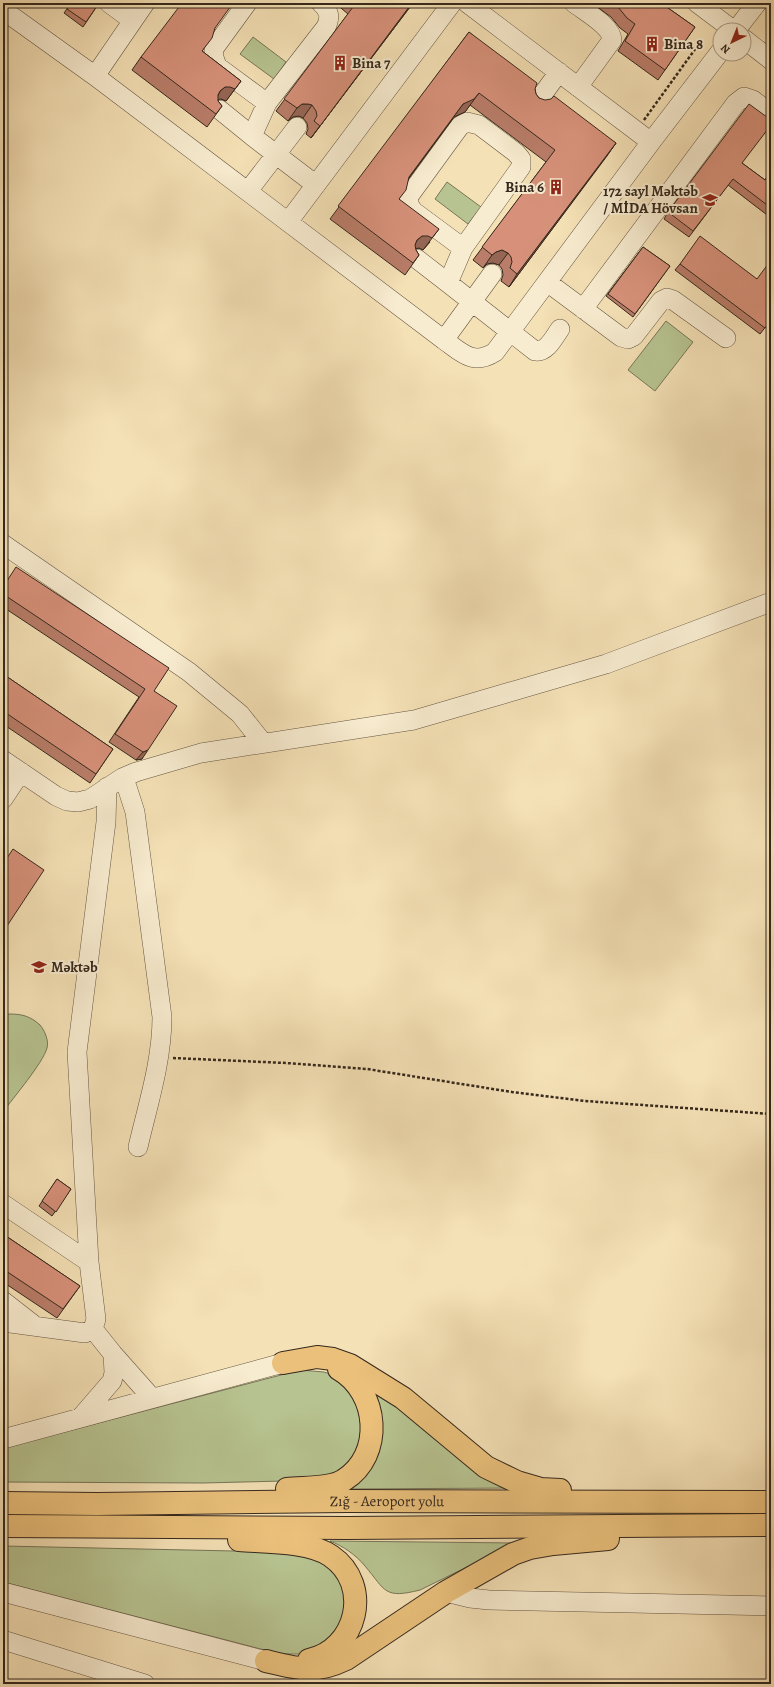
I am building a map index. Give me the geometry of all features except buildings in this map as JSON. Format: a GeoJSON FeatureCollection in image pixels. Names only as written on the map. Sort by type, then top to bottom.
{"type":"FeatureCollection","features":[{"type":"Feature","properties":{"kind":"highway"},"geometry":{"type":"LineString","coordinates":[[283,1362],[317,1357],[333,1359],[350,1365],[403,1398],[486,1467],[517,1482],[541,1489],[741,1502]]}},
{"type":"Feature","properties":{"kind":"highway"},"geometry":{"type":"LineString","coordinates":[[97,1504],[328,1485],[343,1481],[356,1472],[364,1462],[369,1450],[371,1419],[368,1404],[353,1378],[340,1370],[323,1364],[283,1362]]}},
{"type":"Feature","properties":{"kind":"highway","name":"Zığ - Aeroport yolu"},"geometry":{"type":"LineString","coordinates":[[3,1503],[97,1504],[348,1501],[771,1502]]}},
{"type":"Feature","properties":{"kind":"highway"},"geometry":{"type":"LineString","coordinates":[[266,1661],[300,1669],[318,1669],[331,1666],[346,1659],[446,1592],[499,1560],[530,1548],[553,1544],[740,1525]]}},
{"type":"Feature","properties":{"kind":"highway","name":"Zığ - Aeroport yolu"},"geometry":{"type":"LineString","coordinates":[[3,1526],[356,1528],[771,1525]]}},
{"type":"Feature","properties":{"kind":"highway"},"geometry":{"type":"LineString","coordinates":[[94,1527],[304,1546],[320,1550],[332,1557],[349,1575],[356,1600],[355,1613],[345,1638],[325,1655],[311,1660],[294,1662],[266,1661]]}},
{"type":"Feature","properties":{"kind":"street"},"geometry":{"type":"LineString","coordinates":[[109,3],[132,20]]}},
{"type":"Feature","properties":{"kind":"street"},"geometry":{"type":"LineString","coordinates":[[95,76],[145,3]]}},
{"type":"Feature","properties":{"kind":"street"},"geometry":{"type":"LineString","coordinates":[[247,3],[215,46],[213,52],[214,60],[218,67],[267,103]]}},
{"type":"Feature","properties":{"kind":"street"},"geometry":{"type":"LineString","coordinates":[[252,136],[267,103],[326,27],[329,20],[327,9],[321,3]]}},
{"type":"Feature","properties":{"kind":"street"},"geometry":{"type":"LineString","coordinates":[[288,222],[452,3]]}},
{"type":"Feature","properties":{"kind":"street"},"geometry":{"type":"LineString","coordinates":[[467,3],[651,142]]}},
{"type":"Feature","properties":{"kind":"street"},"geometry":{"type":"LineString","coordinates":[[574,3],[605,26],[612,34],[612,40],[578,87]]}},
{"type":"Feature","properties":{"kind":"street"},"geometry":{"type":"LineString","coordinates":[[697,3],[722,22]]}},
{"type":"Feature","properties":{"kind":"street"},"geometry":{"type":"LineString","coordinates":[[742,22],[757,3]]}},
{"type":"Feature","properties":{"kind":"street"},"geometry":{"type":"LineString","coordinates":[[3,10],[95,76],[444,340],[465,355],[475,359],[485,358],[495,352],[712,62]]}},
{"type":"Feature","properties":{"kind":"street"},"geometry":{"type":"LineString","coordinates":[[752,45],[771,60]]}},
{"type":"Feature","properties":{"kind":"street"},"geometry":{"type":"LineString","coordinates":[[537,102],[559,72]]}},
{"type":"Feature","properties":{"kind":"street"},"geometry":{"type":"LineString","coordinates":[[583,309],[736,103],[744,97],[753,100],[771,114]]}},
{"type":"Feature","properties":{"kind":"street"},"geometry":{"type":"LineString","coordinates":[[220,110],[316,185]]}},
{"type":"Feature","properties":{"kind":"street"},"geometry":{"type":"LineString","coordinates":[[448,282],[463,248],[521,167],[521,159],[509,141],[479,125],[467,122],[460,126],[409,196],[408,203],[413,211],[463,248]]}},
{"type":"Feature","properties":{"kind":"street"},"geometry":{"type":"LineString","coordinates":[[248,191],[297,127]]}},
{"type":"Feature","properties":{"kind":"street"},"geometry":{"type":"LineString","coordinates":[[417,259],[535,351],[545,350],[560,329]]}},
{"type":"Feature","properties":{"kind":"street"},"geometry":{"type":"LineString","coordinates":[[444,340],[492,274]]}},
{"type":"Feature","properties":{"kind":"street"},"geometry":{"type":"LineString","coordinates":[[547,282],[621,337],[628,339],[634,336],[661,301],[667,298],[673,300],[726,338]]}},
{"type":"Feature","properties":{"kind":"street"},"geometry":{"type":"LineString","coordinates":[[3,544],[189,672],[240,714],[263,744]]}},
{"type":"Feature","properties":{"kind":"street"},"geometry":{"type":"LineString","coordinates":[[3,760],[56,796],[67,801],[78,802],[90,799],[114,782],[136,772],[201,753],[414,720],[606,664],[771,602]]}},
{"type":"Feature","properties":{"kind":"street"},"geometry":{"type":"LineString","coordinates":[[3,799],[21,772]]}},
{"type":"Feature","properties":{"kind":"street"},"geometry":{"type":"LineString","coordinates":[[114,782],[127,787],[135,812],[162,1017],[162,1039],[159,1058],[138,1147]]}},
{"type":"Feature","properties":{"kind":"street"},"geometry":{"type":"LineString","coordinates":[[3,1322],[85,1334],[93,1329],[96,1319],[89,1262],[77,1052],[106,822],[114,782]]}},
{"type":"Feature","properties":{"kind":"street"},"geometry":{"type":"LineString","coordinates":[[3,1204],[89,1262]]}},
{"type":"Feature","properties":{"kind":"street"},"geometry":{"type":"LineString","coordinates":[[3,1301],[36,1327]]}},
{"type":"Feature","properties":{"kind":"street"},"geometry":{"type":"LineString","coordinates":[[93,1329],[152,1398]]}},
{"type":"Feature","properties":{"kind":"street"},"geometry":{"type":"LineString","coordinates":[[81,1417],[112,1381],[114,1373],[113,1354]]}},
{"type":"Feature","properties":{"kind":"street"},"geometry":{"type":"LineString","coordinates":[[3,1439],[283,1362]]}},
{"type":"Feature","properties":{"kind":"street"},"geometry":{"type":"LineString","coordinates":[[3,1592],[266,1661]]}},
{"type":"Feature","properties":{"kind":"street"},"geometry":{"type":"LineString","coordinates":[[446,1592],[470,1598],[489,1600],[771,1606]]}},
{"type":"Feature","properties":{"kind":"street"},"geometry":{"type":"LineString","coordinates":[[3,1640],[146,1684]]}},
{"type":"Feature","properties":{"kind":"path"},"geometry":{"type":"LineString","coordinates":[[644,120],[701,41]]}},
{"type":"Feature","properties":{"kind":"path"},"geometry":{"type":"LineString","coordinates":[[159,1058],[368,1068],[512,1092],[585,1101],[771,1114]]}},
{"type":"Feature","properties":{"kind":"green space"},"geometry":{"type":"Polygon","coordinates":[[[253,37],[286,62],[274,79],[240,54],[253,37]]]}},
{"type":"Feature","properties":{"kind":"green space"},"geometry":{"type":"Polygon","coordinates":[[[447,182],[481,207],[468,224],[435,199],[447,182]]]}},
{"type":"Feature","properties":{"kind":"green space"},"geometry":{"type":"Polygon","coordinates":[[[666,321],[693,342],[655,391],[628,370],[666,321]]]}},
{"type":"Feature","properties":{"kind":"green space"},"geometry":{"type":"Polygon","coordinates":[[[9,1014],[26,1016],[33,1019],[40,1025],[47,1039],[47,1048],[40,1062],[3,1112],[3,1018],[9,1014]]]}},
{"type":"Feature","properties":{"kind":"green space"},"geometry":{"type":"Polygon","coordinates":[[[300,1370],[324,1372],[336,1376],[356,1395],[365,1426],[355,1462],[323,1480],[203,1483],[3,1482],[3,1448],[300,1370]]]}},
{"type":"Feature","properties":{"kind":"green space"},"geometry":{"type":"Polygon","coordinates":[[[366,1385],[514,1488],[344,1489],[366,1475],[373,1463],[366,1385]]]}},
{"type":"Feature","properties":{"kind":"green space"},"geometry":{"type":"Polygon","coordinates":[[[330,1541],[516,1543],[420,1590],[399,1594],[387,1591],[358,1558],[344,1548],[330,1541]]]}},
{"type":"Feature","properties":{"kind":"green space"},"geometry":{"type":"Polygon","coordinates":[[[3,1546],[280,1552],[317,1557],[332,1566],[349,1600],[335,1636],[303,1654],[280,1654],[3,1582],[3,1546]]]}},
{"type":"Feature","properties":{"kind":"place","name":"Bina 8"},"geometry":{"type":"Point","coordinates":[652,44]}},
{"type":"Feature","properties":{"kind":"place","name":"Bina 7"},"geometry":{"type":"Point","coordinates":[340,63]}},
{"type":"Feature","properties":{"kind":"place","name":"Bina 6"},"geometry":{"type":"Point","coordinates":[556,187]}},
{"type":"Feature","properties":{"kind":"place","name":"172 sayl Məktəb / MİDA Hövsan"},"geometry":{"type":"Point","coordinates":[710,200]}},
{"type":"Feature","properties":{"kind":"place","name":"Məktəb"},"geometry":{"type":"Point","coordinates":[39,967]}}]}
